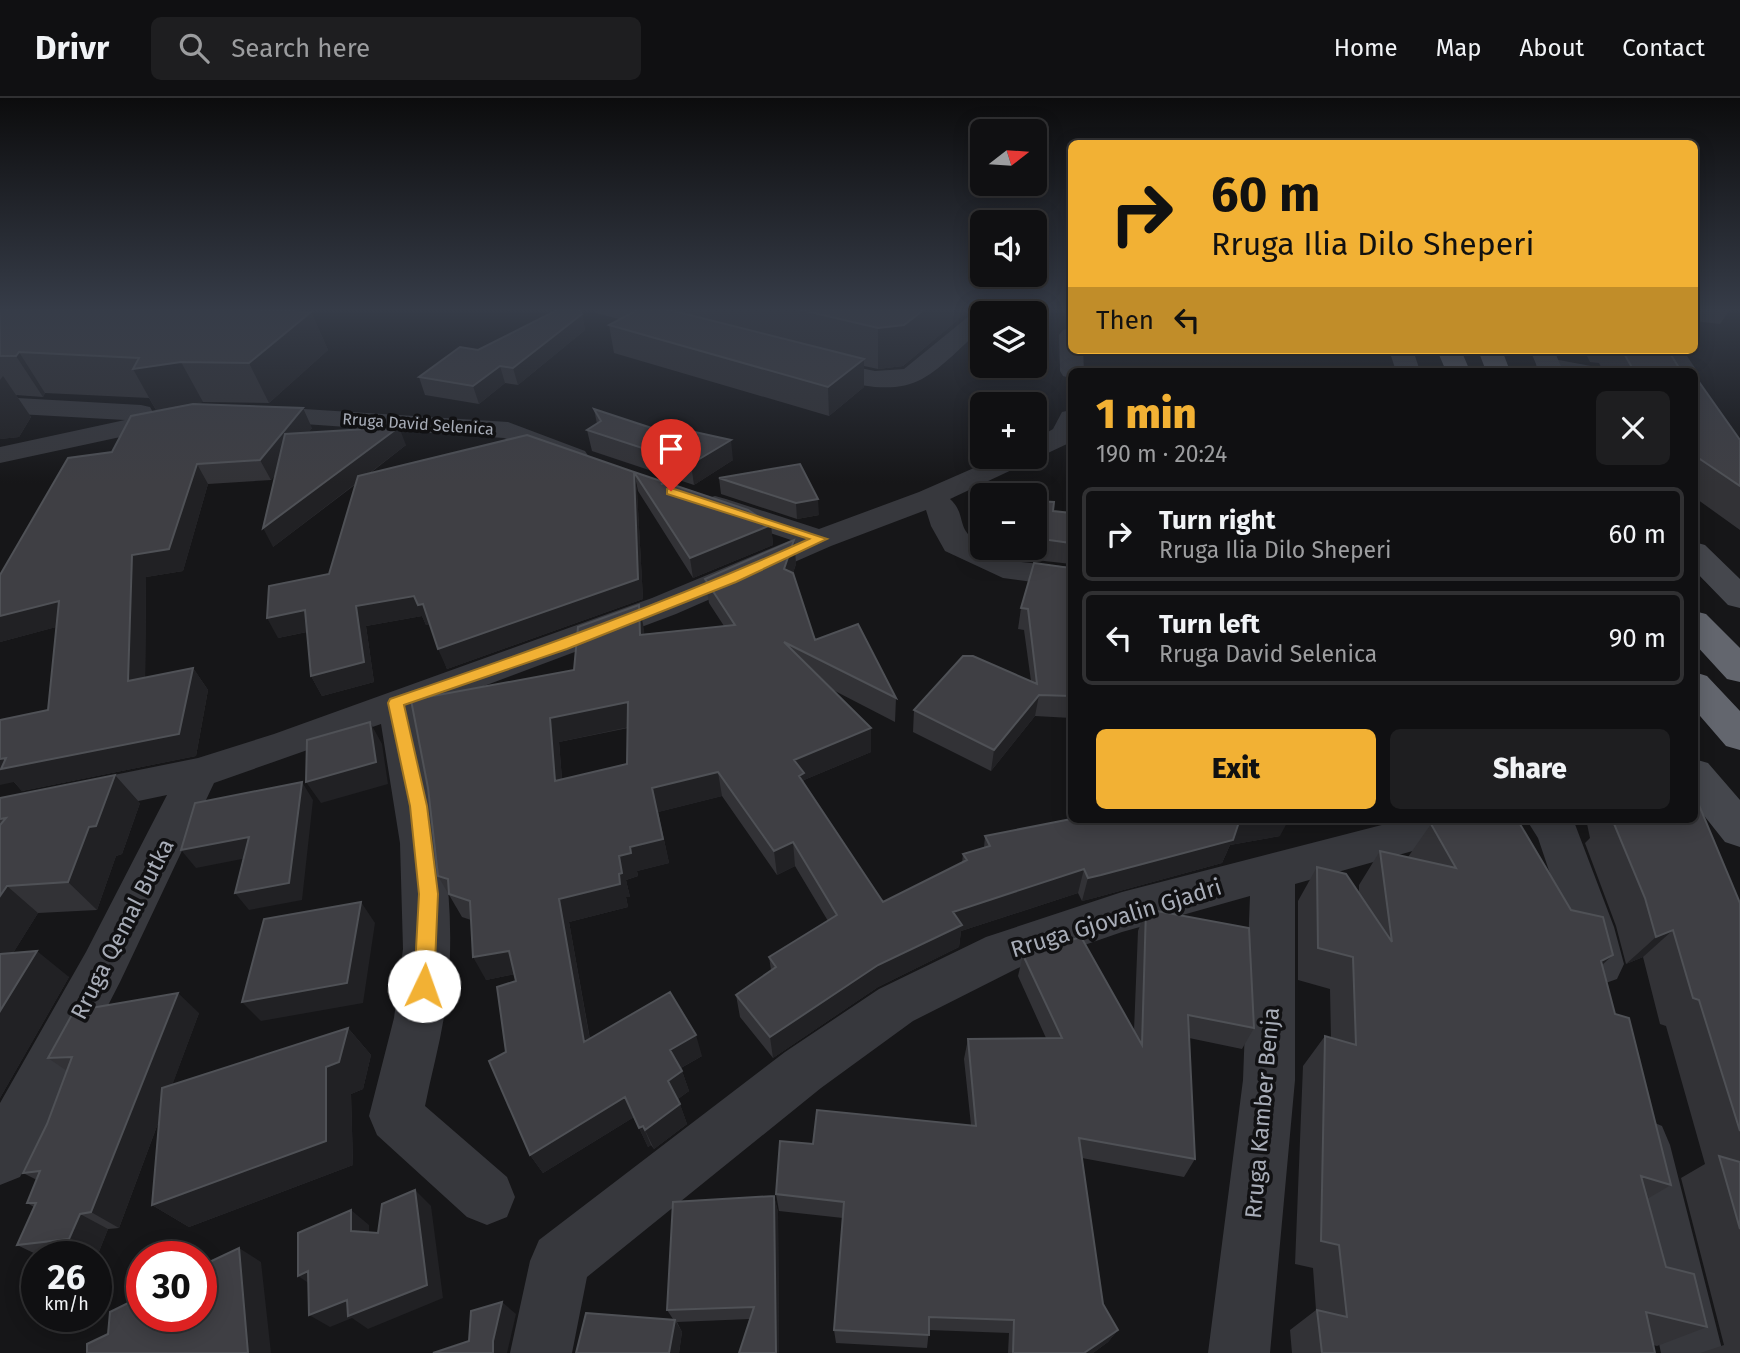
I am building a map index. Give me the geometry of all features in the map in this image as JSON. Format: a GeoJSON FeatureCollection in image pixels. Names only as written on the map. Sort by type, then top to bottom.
{"type":"FeatureCollection","features":[{"type":"Feature","properties":{"kind":"highway"},"geometry":{"type":"LineString","coordinates":[[1698,626],[1740,670]]}},
{"type":"Feature","properties":{"kind":"highway"},"geometry":{"type":"LineString","coordinates":[[1698,689],[1740,736]]}},
{"type":"Feature","properties":{"kind":"main road"},"geometry":{"type":"LineString","coordinates":[[1698,556],[1740,598]]}},
{"type":"Feature","properties":{"kind":"main road"},"geometry":{"type":"LineString","coordinates":[[1698,779],[1740,830]]}},
{"type":"Feature","properties":{"kind":"street"},"geometry":{"type":"LineString","coordinates":[[822,367],[878,380],[898,379],[913,374],[922,367]]}},
{"type":"Feature","properties":{"kind":"street"},"geometry":{"type":"LineString","coordinates":[[0,405],[109,409],[144,414],[159,420]]}},
{"type":"Feature","properties":{"kind":"street"},"geometry":{"type":"LineString","coordinates":[[0,456],[159,420],[203,413]]}},
{"type":"Feature","properties":{"kind":"street","name":"Rruga David Selenica"},"geometry":{"type":"LineString","coordinates":[[234,413],[508,430],[523,433],[604,468]]}},
{"type":"Feature","properties":{"kind":"street"},"geometry":{"type":"LineString","coordinates":[[1047,443],[1068,430]]}},
{"type":"Feature","properties":{"kind":"street"},"geometry":{"type":"LineString","coordinates":[[0,814],[198,773],[288,744],[396,703],[562,646],[732,579],[820,539],[929,498],[995,469]]}},
{"type":"Feature","properties":{"kind":"street"},"geometry":{"type":"LineString","coordinates":[[691,498],[820,539]]}},
{"type":"Feature","properties":{"kind":"street"},"geometry":{"type":"LineString","coordinates":[[929,498],[943,508],[946,526],[956,544],[1014,571],[1068,577]]}},
{"type":"Feature","properties":{"kind":"street"},"geometry":{"type":"LineString","coordinates":[[396,703],[418,806],[429,894],[424,986],[396,1116],[487,1197]]}},
{"type":"Feature","properties":{"kind":"street","name":"Rruga Qemal Butka"},"geometry":{"type":"LineString","coordinates":[[0,1157],[86,1003],[155,867],[198,773]]}},
{"type":"Feature","properties":{"kind":"street","name":"Rruga Gjovalin Gjadri"},"geometry":{"type":"LineString","coordinates":[[541,1353],[560,1261],[803,1070],[896,1005],[1003,952],[1122,912],[1454,823]]}},
{"type":"Feature","properties":{"kind":"street"},"geometry":{"type":"LineString","coordinates":[[1551,823],[1557,830],[1591,927],[1610,1007]]}},
{"type":"Feature","properties":{"kind":"street","name":"Rruga Kamber Benja"},"geometry":{"type":"LineString","coordinates":[[1239,1353],[1269,1080],[1273,873]]}},
{"type":"Feature","properties":{"kind":"street"},"geometry":{"type":"LineString","coordinates":[[1632,1100],[1692,1353]]}},
{"type":"Feature","properties":{"kind":"building"},"geometry":{"type":"Polygon","coordinates":[[[433,367],[499,367],[473,386],[419,377],[433,367]]]}},
{"type":"Feature","properties":{"kind":"building"},"geometry":{"type":"Polygon","coordinates":[[[756,367],[854,367],[828,387],[756,367]]]}},
{"type":"Feature","properties":{"kind":"building"},"geometry":{"type":"Polygon","coordinates":[[[1631,367],[1679,368],[1632,368],[1631,367]]]}},
{"type":"Feature","properties":{"kind":"building"},"geometry":{"type":"Polygon","coordinates":[[[1698,382],[1740,440],[1740,486],[1698,458],[1698,382]]]}},
{"type":"Feature","properties":{"kind":"building"},"geometry":{"type":"Polygon","coordinates":[[[193,404],[303,408],[260,460],[197,464],[169,549],[132,555],[128,681],[193,668],[179,734],[1,769],[6,758],[0,759],[0,720],[48,710],[59,601],[0,616],[0,575],[68,458],[112,452],[131,416],[193,404]]]}},
{"type":"Feature","properties":{"kind":"building"},"geometry":{"type":"Polygon","coordinates":[[[594,409],[670,434],[677,428],[731,440],[691,464],[587,430],[601,421],[594,409]]]}},
{"type":"Feature","properties":{"kind":"building"},"geometry":{"type":"Polygon","coordinates":[[[399,427],[263,528],[285,434],[399,427]]]}},
{"type":"Feature","properties":{"kind":"building"},"geometry":{"type":"Polygon","coordinates":[[[527,435],[634,472],[638,579],[438,649],[423,604],[418,605],[414,596],[356,606],[364,662],[311,676],[305,610],[267,618],[269,586],[329,574],[358,476],[527,435]]]}},
{"type":"Feature","properties":{"kind":"building"},"geometry":{"type":"Polygon","coordinates":[[[800,464],[818,499],[796,503],[719,478],[800,464]]]}},
{"type":"Feature","properties":{"kind":"building"},"geometry":{"type":"Polygon","coordinates":[[[634,472],[664,482],[661,484],[668,483],[748,510],[771,525],[690,558],[634,472]]]}},
{"type":"Feature","properties":{"kind":"building"},"geometry":{"type":"Polygon","coordinates":[[[1047,502],[1054,502],[1053,511],[1068,513],[1068,543],[1047,540],[1047,502]]]}},
{"type":"Feature","properties":{"kind":"building"},"geometry":{"type":"Polygon","coordinates":[[[794,540],[784,569],[793,573],[815,640],[858,624],[896,698],[784,642],[871,728],[794,760],[804,773],[799,776],[883,902],[967,860],[963,854],[990,846],[985,836],[1068,820],[1068,823],[1239,823],[1233,840],[1088,878],[1084,869],[953,912],[962,925],[878,965],[770,1037],[736,995],[776,967],[769,957],[837,915],[793,842],[774,851],[718,772],[652,788],[663,839],[630,847],[631,853],[619,856],[622,873],[619,874],[620,884],[559,899],[584,1042],[670,992],[696,1035],[670,1050],[682,1071],[668,1081],[680,1104],[645,1130],[643,1126],[639,1128],[625,1097],[530,1155],[489,1061],[506,1052],[497,987],[516,981],[509,951],[473,957],[470,901],[449,894],[448,879],[438,876],[428,788],[411,700],[574,670],[578,627],[639,605],[640,635],[735,625],[705,579],[794,540]],[[628,702],[550,718],[555,781],[627,764],[628,702]]]}},
{"type":"Feature","properties":{"kind":"building"},"geometry":{"type":"Polygon","coordinates":[[[1034,563],[1068,568],[1068,696],[1039,695],[994,750],[914,710],[963,656],[973,656],[1037,684],[1028,609],[1021,608],[1034,563]]]}},
{"type":"Feature","properties":{"kind":"building"},"geometry":{"type":"Polygon","coordinates":[[[370,722],[376,762],[306,782],[307,740],[370,722]]]}},
{"type":"Feature","properties":{"kind":"building"},"geometry":{"type":"Polygon","coordinates":[[[115,775],[96,826],[89,827],[68,882],[7,886],[0,896],[0,825],[6,818],[0,819],[0,798],[115,775]]]}},
{"type":"Feature","properties":{"kind":"building"},"geometry":{"type":"Polygon","coordinates":[[[302,782],[289,883],[235,893],[249,837],[181,850],[195,803],[302,782]]]}},
{"type":"Feature","properties":{"kind":"building"},"geometry":{"type":"Polygon","coordinates":[[[1698,803],[1740,903],[1740,1131],[1699,1000],[1693,998],[1673,930],[1656,937],[1645,898],[1614,823],[1698,823],[1698,803]]]}},
{"type":"Feature","properties":{"kind":"building"},"geometry":{"type":"Polygon","coordinates":[[[1519,823],[1571,910],[1603,917],[1613,955],[1601,961],[1615,1014],[1629,1018],[1671,1185],[1641,1176],[1666,1267],[1694,1274],[1707,1327],[1646,1312],[1655,1353],[1322,1353],[1317,1310],[1347,1317],[1339,1245],[1321,1241],[1325,1036],[1356,1045],[1353,957],[1318,948],[1317,867],[1346,874],[1392,942],[1380,851],[1456,868],[1431,824],[1519,823]]]}},
{"type":"Feature","properties":{"kind":"building"},"geometry":{"type":"Polygon","coordinates":[[[361,902],[347,983],[242,1002],[264,919],[361,902]]]}},
{"type":"Feature","properties":{"kind":"building"},"geometry":{"type":"Polygon","coordinates":[[[1146,909],[1249,928],[1254,1028],[1188,1015],[1195,1159],[1079,1138],[1103,1304],[1118,1330],[1084,1353],[1013,1353],[1014,1320],[929,1317],[929,1335],[834,1330],[844,1202],[776,1194],[780,1141],[813,1144],[817,1110],[976,1126],[968,1039],[1062,1038],[1023,955],[1081,937],[1142,1045],[1146,909]]]}},
{"type":"Feature","properties":{"kind":"building"},"geometry":{"type":"Polygon","coordinates":[[[37,951],[0,1011],[0,954],[37,951]]]}},
{"type":"Feature","properties":{"kind":"building"},"geometry":{"type":"Polygon","coordinates":[[[178,993],[91,1212],[80,1214],[69,1239],[21,1241],[21,1245],[17,1245],[36,1203],[27,1203],[40,1171],[23,1173],[47,1124],[72,1057],[48,1058],[74,1011],[178,993]]]}},
{"type":"Feature","properties":{"kind":"building"},"geometry":{"type":"Polygon","coordinates":[[[348,1028],[339,1062],[326,1067],[326,1141],[152,1205],[162,1088],[348,1028]]]}},
{"type":"Feature","properties":{"kind":"building"},"geometry":{"type":"Polygon","coordinates":[[[1719,1156],[1740,1162],[1740,1229],[1719,1156]]]}},
{"type":"Feature","properties":{"kind":"building"},"geometry":{"type":"Polygon","coordinates":[[[415,1190],[427,1285],[348,1316],[347,1300],[309,1315],[308,1271],[298,1276],[298,1233],[351,1210],[351,1231],[378,1233],[382,1204],[415,1190]]]}},
{"type":"Feature","properties":{"kind":"building"},"geometry":{"type":"Polygon","coordinates":[[[774,1196],[776,1353],[739,1353],[754,1307],[667,1310],[673,1202],[774,1196]]]}},
{"type":"Feature","properties":{"kind":"building"},"geometry":{"type":"Polygon","coordinates":[[[239,1248],[248,1353],[87,1353],[87,1344],[112,1332],[112,1311],[126,1304],[126,1332],[217,1332],[217,1258],[239,1248]]]}},
{"type":"Feature","properties":{"kind":"building"},"geometry":{"type":"Polygon","coordinates":[[[502,1302],[493,1353],[433,1353],[469,1341],[471,1311],[502,1302]]]}},
{"type":"Feature","properties":{"kind":"building"},"geometry":{"type":"Polygon","coordinates":[[[586,1313],[675,1320],[669,1353],[576,1353],[586,1313]]]}},
{"type":"Feature","properties":{"kind":"route"},"geometry":{"type":"LineString","coordinates":[[424,986],[429,894],[418,806],[396,703],[562,646],[732,579],[820,539],[671,491]]}}]}
